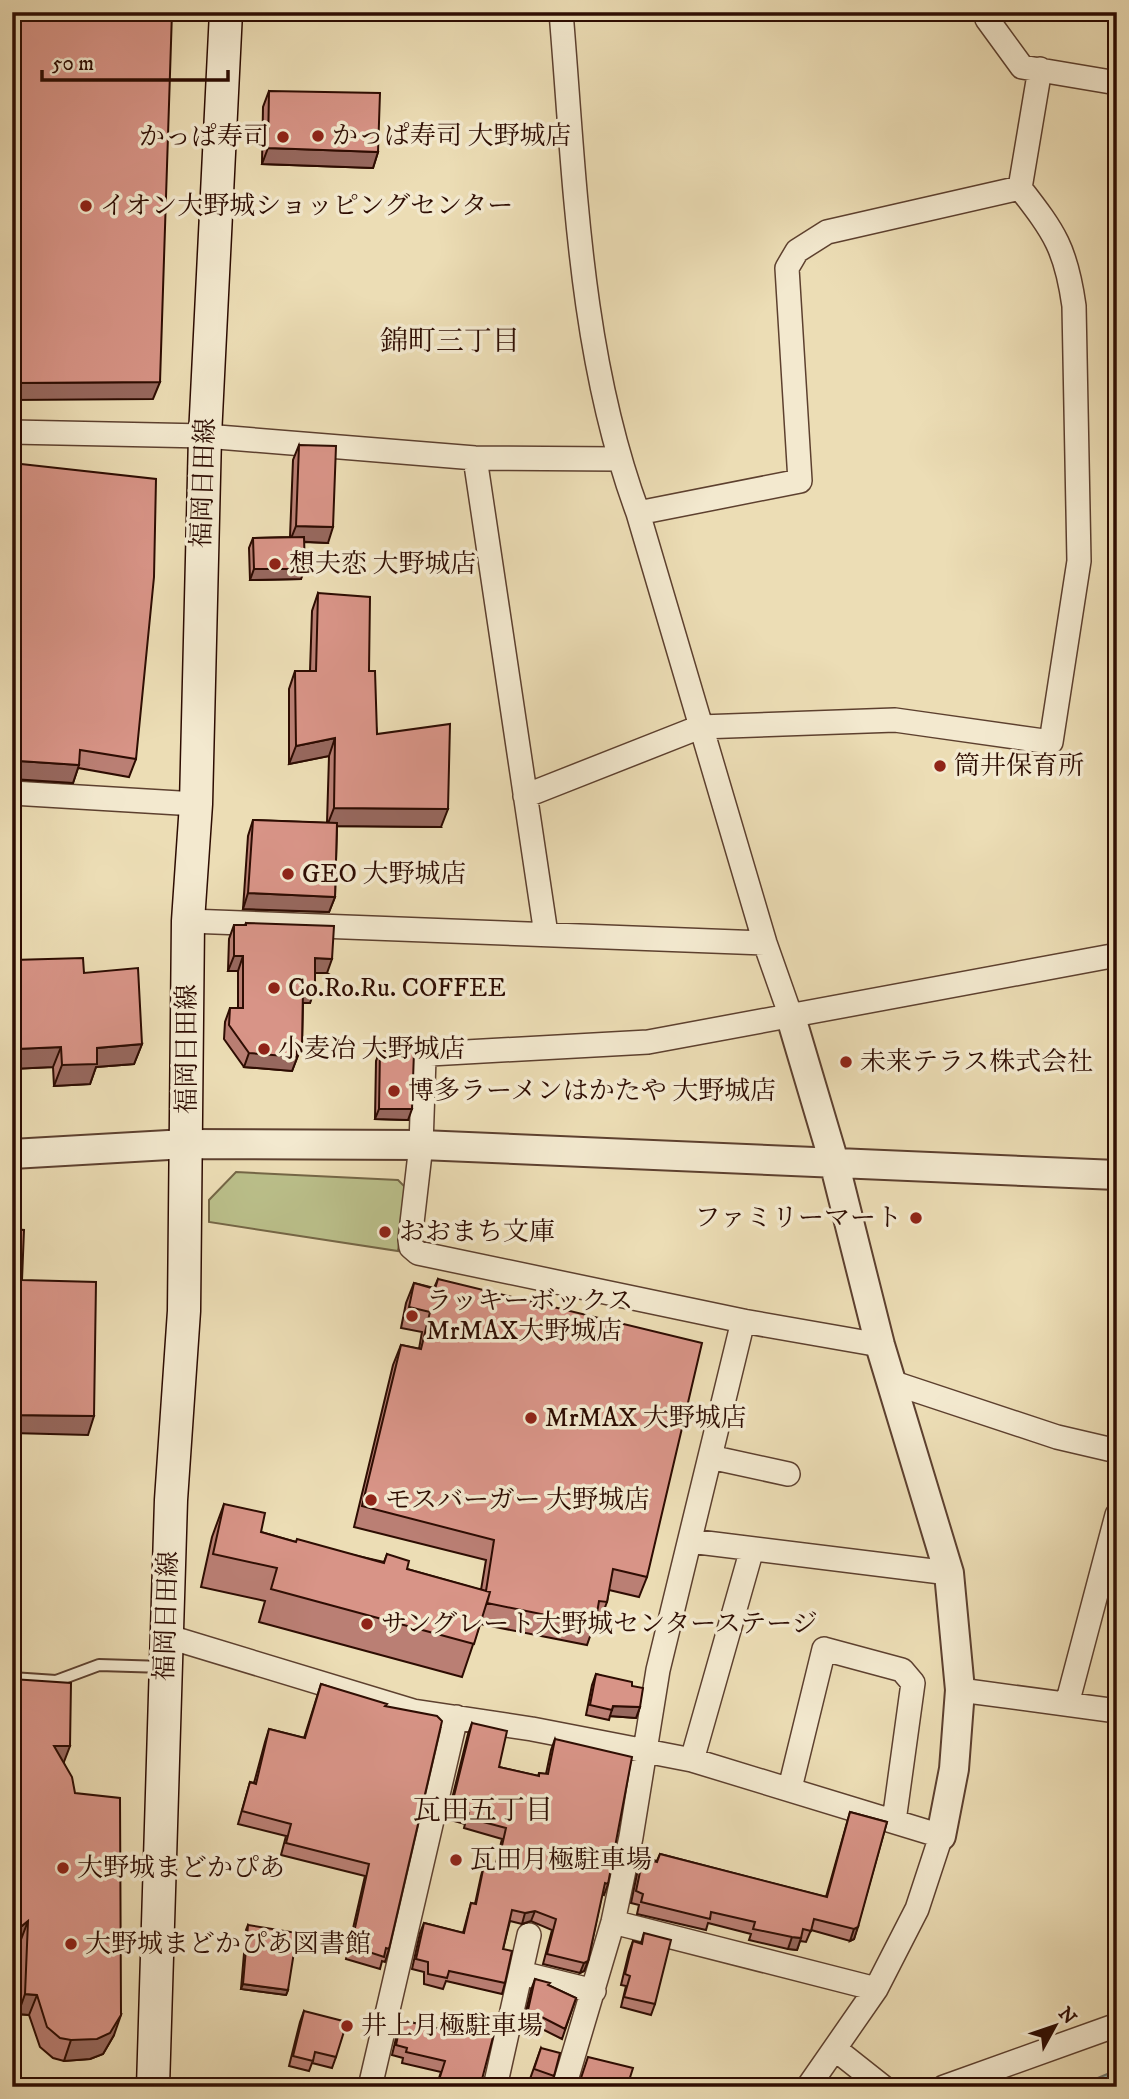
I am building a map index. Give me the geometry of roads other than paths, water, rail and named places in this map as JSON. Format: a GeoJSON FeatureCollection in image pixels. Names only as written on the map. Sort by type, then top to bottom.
{"type":"FeatureCollection","features":[{"type":"Feature","properties":{"kind":"main road","name":"福岡日田線"},"geometry":{"type":"LineString","coordinates":[[153,2087],[171,1500],[184,1311],[188,921],[196,804],[205,436],[226,12]]}},
{"type":"Feature","properties":{"kind":"street"},"geometry":{"type":"LineString","coordinates":[[561,12],[583,276],[618,459],[638,513],[765,943],[790,1014],[834,1162],[880,1345],[894,1383],[949,1573],[960,1690],[954,1769],[941,1836],[917,1909],[876,1989],[808,2087]]}},
{"type":"Feature","properties":{"kind":"street"},"geometry":{"type":"LineString","coordinates":[[987,12],[987,19],[1022,66],[1117,83]]}},
{"type":"Feature","properties":{"kind":"street"},"geometry":{"type":"LineString","coordinates":[[525,796],[700,727],[895,720],[1051,742],[1079,561],[1074,306],[1068,265],[1055,234],[1020,188],[1040,69]]}},
{"type":"Feature","properties":{"kind":"street"},"geometry":{"type":"LineString","coordinates":[[638,513],[800,481],[787,268],[797,251],[827,232],[1020,188]]}},
{"type":"Feature","properties":{"kind":"street"},"geometry":{"type":"LineString","coordinates":[[12,432],[205,436],[475,458],[618,459]]}},
{"type":"Feature","properties":{"kind":"street"},"geometry":{"type":"LineString","coordinates":[[475,458],[546,934]]}},
{"type":"Feature","properties":{"kind":"street"},"geometry":{"type":"LineString","coordinates":[[12,793],[196,804]]}},
{"type":"Feature","properties":{"kind":"street"},"geometry":{"type":"LineString","coordinates":[[188,921],[765,943]]}},
{"type":"Feature","properties":{"kind":"street"},"geometry":{"type":"LineString","coordinates":[[880,1345],[743,1321],[418,1253],[411,1247],[410,1240],[421,1145],[422,1068],[430,1054],[648,1042],[1117,955]]}},
{"type":"Feature","properties":{"kind":"street"},"geometry":{"type":"LineString","coordinates":[[12,1154],[186,1144],[421,1145],[1117,1175]]}},
{"type":"Feature","properties":{"kind":"street"},"geometry":{"type":"LineString","coordinates":[[564,2087],[613,1922],[658,1670],[743,1321]]}},
{"type":"Feature","properties":{"kind":"street"},"geometry":{"type":"LineString","coordinates":[[894,1383],[1057,1437],[1117,1451]]}},
{"type":"Feature","properties":{"kind":"street"},"geometry":{"type":"LineString","coordinates":[[710,1457],[788,1474]]}},
{"type":"Feature","properties":{"kind":"street"},"geometry":{"type":"LineString","coordinates":[[1067,1704],[1117,1515]]}},
{"type":"Feature","properties":{"kind":"street"},"geometry":{"type":"LineString","coordinates":[[690,1541],[949,1573]]}},
{"type":"Feature","properties":{"kind":"street"},"geometry":{"type":"LineString","coordinates":[[692,1760],[752,1549]]}},
{"type":"Feature","properties":{"kind":"street"},"geometry":{"type":"LineString","coordinates":[[166,1636],[414,1710],[646,1749],[692,1760],[941,1836]]}},
{"type":"Feature","properties":{"kind":"street"},"geometry":{"type":"LineString","coordinates":[[790,1788],[824,1649],[902,1671],[913,1683],[894,1821]]}},
{"type":"Feature","properties":{"kind":"street"},"geometry":{"type":"LineString","coordinates":[[960,1690],[1117,1711]]}},
{"type":"Feature","properties":{"kind":"street"},"geometry":{"type":"LineString","coordinates":[[370,2087],[456,1717]]}},
{"type":"Feature","properties":{"kind":"street"},"geometry":{"type":"LineString","coordinates":[[613,1922],[876,1989]]}},
{"type":"Feature","properties":{"kind":"street"},"geometry":{"type":"LineString","coordinates":[[495,2087],[529,1935]]}},
{"type":"Feature","properties":{"kind":"street"},"geometry":{"type":"LineString","coordinates":[[521,1973],[594,1992]]}},
{"type":"Feature","properties":{"kind":"street"},"geometry":{"type":"LineString","coordinates":[[944,2087],[1117,2025]]}},
{"type":"Feature","properties":{"kind":"street"},"geometry":{"type":"LineString","coordinates":[[835,2049],[883,2087]]}},
{"type":"Feature","properties":{"kind":"lane"},"geometry":{"type":"LineString","coordinates":[[12,1678],[56,1681],[99,1665],[165,1667]]}},
{"type":"Feature","properties":{"kind":"water"},"geometry":{"type":"Polygon","coordinates":[[[1117,2070],[1117,2087],[1076,2087],[1117,2070]]]}},
{"type":"Feature","properties":{"kind":"place","name":"かっぱ寿司 大野城店"},"geometry":{"type":"Point","coordinates":[318,136]}},
{"type":"Feature","properties":{"kind":"place","name":"かっぱ寿司"},"geometry":{"type":"Point","coordinates":[283,137]}},
{"type":"Feature","properties":{"kind":"place","name":"イオン大野城ショッピングセンター"},"geometry":{"type":"Point","coordinates":[86,206]}},
{"type":"Feature","properties":{"kind":"place","name":"想夫恋 大野城店"},"geometry":{"type":"Point","coordinates":[275,564]}},
{"type":"Feature","properties":{"kind":"place","name":"筒井保育所"},"geometry":{"type":"Point","coordinates":[940,766]}},
{"type":"Feature","properties":{"kind":"place","name":"GEO 大野城店"},"geometry":{"type":"Point","coordinates":[288,874]}},
{"type":"Feature","properties":{"kind":"place","name":"Co.Ro.Ru. COFFEE"},"geometry":{"type":"Point","coordinates":[274,988]}},
{"type":"Feature","properties":{"kind":"place","name":"小麦冶 大野城店"},"geometry":{"type":"Point","coordinates":[264,1049]}},
{"type":"Feature","properties":{"kind":"place","name":"未来テラス株式会社"},"geometry":{"type":"Point","coordinates":[846,1062]}},
{"type":"Feature","properties":{"kind":"place","name":"博多ラーメンはかたや 大野城店"},"geometry":{"type":"Point","coordinates":[394,1091]}},
{"type":"Feature","properties":{"kind":"place","name":"ファミリーマート"},"geometry":{"type":"Point","coordinates":[916,1218]}},
{"type":"Feature","properties":{"kind":"place","name":"おおまち文庫"},"geometry":{"type":"Point","coordinates":[385,1232]}},
{"type":"Feature","properties":{"kind":"place","name":"ラッキーボックス MrMAX大野城店"},"geometry":{"type":"Point","coordinates":[412,1316]}},
{"type":"Feature","properties":{"kind":"place","name":"MrMAX 大野城店"},"geometry":{"type":"Point","coordinates":[531,1418]}},
{"type":"Feature","properties":{"kind":"place","name":"モスバーガー 大野城店"},"geometry":{"type":"Point","coordinates":[371,1500]}},
{"type":"Feature","properties":{"kind":"place","name":"サングレート大野城センターステージ"},"geometry":{"type":"Point","coordinates":[367,1624]}},
{"type":"Feature","properties":{"kind":"place","name":"瓦田月極駐車場"},"geometry":{"type":"Point","coordinates":[456,1860]}},
{"type":"Feature","properties":{"kind":"place","name":"大野城まどかぴあ"},"geometry":{"type":"Point","coordinates":[63,1868]}},
{"type":"Feature","properties":{"kind":"place","name":"大野城まどかぴあ図書館"},"geometry":{"type":"Point","coordinates":[71,1944]}},
{"type":"Feature","properties":{"kind":"place","name":"井上月極駐車場"},"geometry":{"type":"Point","coordinates":[347,2026]}},
{"type":"Feature","properties":{"kind":"district","name":"錦町三丁目"},"geometry":{"type":"Point","coordinates":[450,341]}},
{"type":"Feature","properties":{"kind":"district","name":"瓦田五丁目"},"geometry":{"type":"Point","coordinates":[483,1810]}}]}
